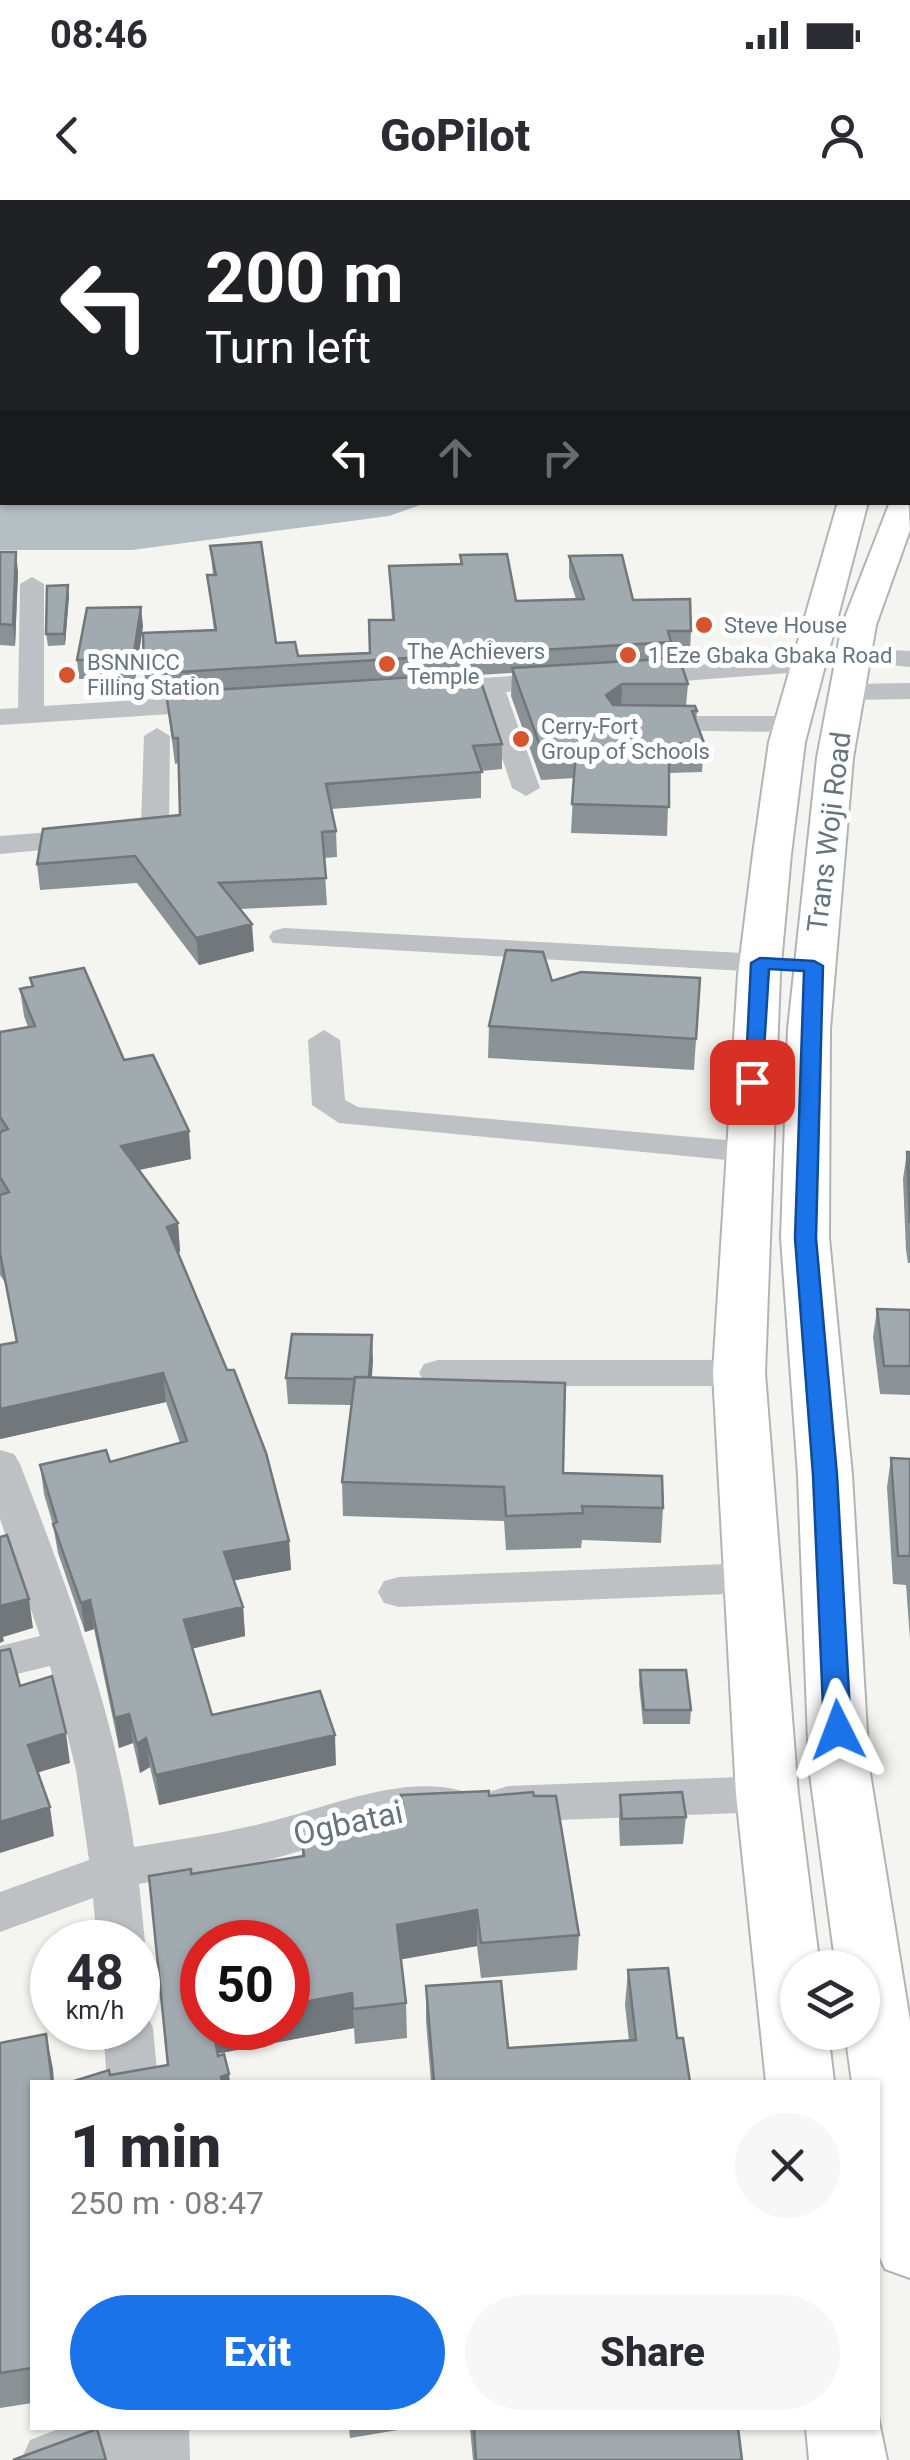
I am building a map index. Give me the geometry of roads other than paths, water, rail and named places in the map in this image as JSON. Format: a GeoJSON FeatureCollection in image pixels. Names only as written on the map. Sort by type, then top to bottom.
{"type":"FeatureCollection","features":[{"type":"Feature","properties":{"kind":"main road","name":"Trans Woji Road"},"geometry":{"type":"LineString","coordinates":[[800,2080],[767,1794],[738,1373],[760,963],[791,724],[851,505]]}},
{"type":"Feature","properties":{"kind":"main road","name":"Trans Woji Road"},"geometry":{"type":"LineString","coordinates":[[903,505],[859,624],[822,868],[814,966],[806,1238],[825,1475],[839,1767],[910,2245]]}},
{"type":"Feature","properties":{"kind":"main road"},"geometry":{"type":"LineString","coordinates":[[760,963],[814,966]]}},
{"type":"Feature","properties":{"kind":"main road"},"geometry":{"type":"LineString","coordinates":[[748,1152],[806,1160]]}},
{"type":"Feature","properties":{"kind":"main road"},"geometry":{"type":"LineString","coordinates":[[844,2430],[848,2460]]}},
{"type":"Feature","properties":{"kind":"street"},"geometry":{"type":"LineString","coordinates":[[32,584],[32,714]]}},
{"type":"Feature","properties":{"kind":"street"},"geometry":{"type":"LineString","coordinates":[[850,674],[910,659]]}},
{"type":"Feature","properties":{"kind":"street"},"geometry":{"type":"LineString","coordinates":[[414,690],[804,666]]}},
{"type":"Feature","properties":{"kind":"street"},"geometry":{"type":"LineString","coordinates":[[850,674],[910,691]]}},
{"type":"Feature","properties":{"kind":"street"},"geometry":{"type":"LineString","coordinates":[[638,676],[652,691],[694,696],[706,724]]}},
{"type":"Feature","properties":{"kind":"street"},"geometry":{"type":"LineString","coordinates":[[490,686],[526,788]]}},
{"type":"Feature","properties":{"kind":"street"},"geometry":{"type":"LineString","coordinates":[[0,716],[242,702]]}},
{"type":"Feature","properties":{"kind":"street"},"geometry":{"type":"LineString","coordinates":[[621,724],[791,724]]}},
{"type":"Feature","properties":{"kind":"street"},"geometry":{"type":"LineString","coordinates":[[0,845],[150,833],[155,829],[157,736]]}},
{"type":"Feature","properties":{"kind":"street"},"geometry":{"type":"LineString","coordinates":[[284,937],[760,963]]}},
{"type":"Feature","properties":{"kind":"street"},"geometry":{"type":"LineString","coordinates":[[324,1040],[328,1105],[352,1116],[748,1152]]}},
{"type":"Feature","properties":{"kind":"street"},"geometry":{"type":"LineString","coordinates":[[438,1372],[738,1373]]}},
{"type":"Feature","properties":{"kind":"street"},"geometry":{"type":"LineString","coordinates":[[0,1464],[93,1745],[118,1920]]}},
{"type":"Feature","properties":{"kind":"street"},"geometry":{"type":"LineString","coordinates":[[399,1592],[753,1578]]}},
{"type":"Feature","properties":{"kind":"street"},"geometry":{"type":"LineString","coordinates":[[0,1662],[62,1647]]}},
{"type":"Feature","properties":{"kind":"street","name":"Ogbatai"},"geometry":{"type":"LineString","coordinates":[[0,1912],[114,1870],[268,1840],[384,1808],[767,1794]]}},
{"type":"Feature","properties":{"kind":"street"},"geometry":{"type":"LineString","coordinates":[[130,2050],[132,2080]]}},
{"type":"Feature","properties":{"kind":"street"},"geometry":{"type":"LineString","coordinates":[[50,2460],[132,2430]]}},
{"type":"Feature","properties":{"kind":"street"},"geometry":{"type":"LineString","coordinates":[[161,2430],[161,2460]]}},
{"type":"Feature","properties":{"kind":"place","name":"Steve House"},"geometry":{"type":"Point","coordinates":[704,625]}},
{"type":"Feature","properties":{"kind":"place","name":"1 Eze Gbaka Gbaka Road"},"geometry":{"type":"Point","coordinates":[628,655]}},
{"type":"Feature","properties":{"kind":"place","name":"The Achievers Temple"},"geometry":{"type":"Point","coordinates":[387,664]}},
{"type":"Feature","properties":{"kind":"place","name":"BSNNICC Filling Station"},"geometry":{"type":"Point","coordinates":[67,675]}},
{"type":"Feature","properties":{"kind":"place","name":"Cerry-Fort Group of Schools"},"geometry":{"type":"Point","coordinates":[521,739]}}]}
